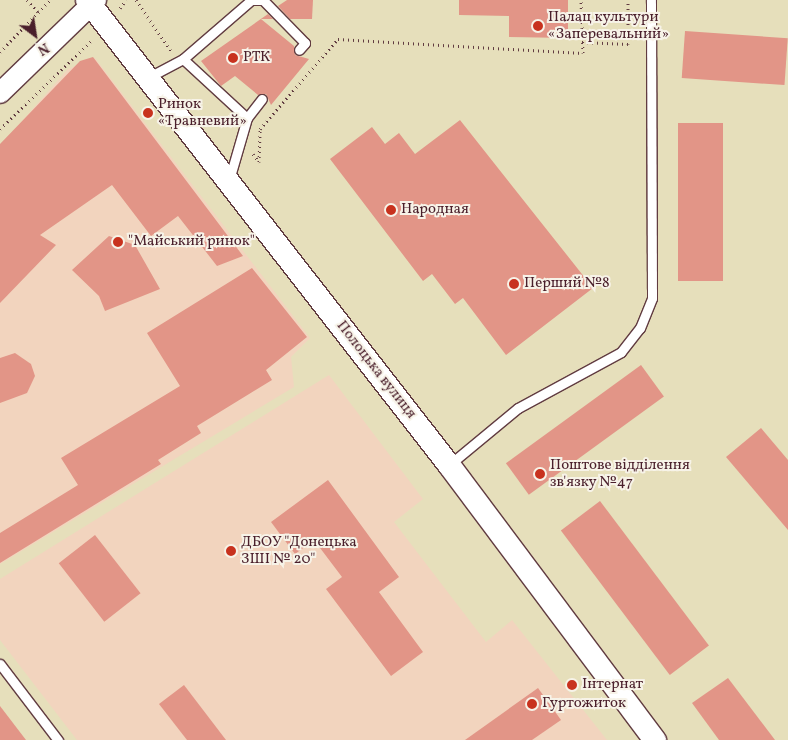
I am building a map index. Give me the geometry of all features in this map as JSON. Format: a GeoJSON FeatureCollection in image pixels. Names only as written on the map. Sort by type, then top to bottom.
{"type":"FeatureCollection","features":[{"type":"Feature","properties":{"kind":"main road","name":"Полоцька вулиця"},"geometry":{"type":"LineString","coordinates":[[92,1],[449,465],[655,740]]}},
{"type":"Feature","properties":{"kind":"street"},"geometry":{"type":"LineString","coordinates":[[0,93],[92,1]]}},
{"type":"Feature","properties":{"kind":"lane"},"geometry":{"type":"LineString","coordinates":[[149,77],[180,60],[251,0],[263,0],[305,43],[299,50]]}},
{"type":"Feature","properties":{"kind":"lane"},"geometry":{"type":"LineString","coordinates":[[449,465],[518,408],[621,352],[640,328],[652,298],[651,0]]}},
{"type":"Feature","properties":{"kind":"lane"},"geometry":{"type":"LineString","coordinates":[[180,60],[247,118]]}},
{"type":"Feature","properties":{"kind":"lane"},"geometry":{"type":"LineString","coordinates":[[229,180],[247,118],[262,99]]}},
{"type":"Feature","properties":{"kind":"lane"},"geometry":{"type":"LineString","coordinates":[[0,664],[58,740]]}},
{"type":"Feature","properties":{"kind":"path"},"geometry":{"type":"LineString","coordinates":[[27,0],[38,12]]}},
{"type":"Feature","properties":{"kind":"path"},"geometry":{"type":"LineString","coordinates":[[0,52],[50,0]]}},
{"type":"Feature","properties":{"kind":"path"},"geometry":{"type":"LineString","coordinates":[[136,0],[180,60]]}},
{"type":"Feature","properties":{"kind":"path"},"geometry":{"type":"LineString","coordinates":[[241,140],[259,162],[260,129],[338,39],[583,53],[581,0]]}},
{"type":"Feature","properties":{"kind":"path"},"geometry":{"type":"LineString","coordinates":[[582,42],[628,44],[628,0]]}},
{"type":"Feature","properties":{"kind":"path"},"geometry":{"type":"LineString","coordinates":[[0,129],[70,57]]}},
{"type":"Feature","properties":{"kind":"shaded area","name":"\"Майський ринок\""},"geometry":{"type":"Polygon","coordinates":[[[95,58],[310,338],[291,357],[294,387],[0,564],[0,146],[68,69],[95,58]]]}},
{"type":"Feature","properties":{"kind":"shaded area","name":"ДБОУ \"Донецька ЗШІ № 20\""},"geometry":{"type":"Polygon","coordinates":[[[329,375],[423,499],[394,522],[486,642],[512,620],[607,740],[77,740],[0,640],[0,579],[329,375]]]}},
{"type":"Feature","properties":{"kind":"building"},"geometry":{"type":"Polygon","coordinates":[[[287,0],[313,0],[312,19],[290,19],[278,6],[287,0]]]}},
{"type":"Feature","properties":{"kind":"building","name":"Палац культури «Заперевальний»"},"geometry":{"type":"Polygon","coordinates":[[[459,0],[568,0],[568,38],[509,37],[509,16],[459,15],[459,0]]]}},
{"type":"Feature","properties":{"kind":"building"},"geometry":{"type":"Polygon","coordinates":[[[268,14],[273,19],[261,19],[294,46],[295,55],[309,59],[271,105],[266,94],[258,95],[235,76],[221,86],[201,61],[268,14]]]}},
{"type":"Feature","properties":{"kind":"building"},"geometry":{"type":"Polygon","coordinates":[[[685,31],[788,38],[784,85],[682,78],[685,31]]]}},
{"type":"Feature","properties":{"kind":"building"},"geometry":{"type":"Polygon","coordinates":[[[93,57],[243,256],[217,266],[178,216],[151,236],[112,185],[40,235],[56,245],[0,303],[0,144],[80,61],[93,57]]]}},
{"type":"Feature","properties":{"kind":"building"},"geometry":{"type":"Polygon","coordinates":[[[460,120],[593,288],[506,355],[463,298],[455,304],[432,274],[423,281],[330,159],[372,127],[385,144],[399,133],[415,154],[460,120]]]}},
{"type":"Feature","properties":{"kind":"building"},"geometry":{"type":"Polygon","coordinates":[[[678,123],[723,123],[723,281],[678,281],[678,123]]]}},
{"type":"Feature","properties":{"kind":"building"},"geometry":{"type":"Polygon","coordinates":[[[109,236],[135,245],[160,289],[105,311],[99,296],[72,270],[109,236]]]}},
{"type":"Feature","properties":{"kind":"building"},"geometry":{"type":"Polygon","coordinates":[[[252,268],[307,337],[266,370],[272,380],[197,426],[201,433],[158,460],[161,464],[0,563],[0,533],[78,485],[61,458],[180,386],[147,333],[252,268]]]}},
{"type":"Feature","properties":{"kind":"building"},"geometry":{"type":"Polygon","coordinates":[[[15,353],[31,364],[35,376],[27,393],[0,403],[0,358],[15,353]]]}},
{"type":"Feature","properties":{"kind":"building"},"geometry":{"type":"Polygon","coordinates":[[[641,365],[664,397],[529,495],[506,463],[641,365]]]}},
{"type":"Feature","properties":{"kind":"building"},"geometry":{"type":"Polygon","coordinates":[[[761,428],[788,460],[788,530],[726,457],[761,428]]]}},
{"type":"Feature","properties":{"kind":"building"},"geometry":{"type":"Polygon","coordinates":[[[328,480],[399,577],[379,592],[423,652],[391,676],[326,589],[342,577],[314,540],[295,554],[271,522],[328,480]]]}},
{"type":"Feature","properties":{"kind":"building"},"geometry":{"type":"Polygon","coordinates":[[[600,501],[709,646],[670,675],[561,530],[600,501]]]}},
{"type":"Feature","properties":{"kind":"building"},"geometry":{"type":"Polygon","coordinates":[[[95,535],[141,593],[104,622],[59,563],[95,535]]]}},
{"type":"Feature","properties":{"kind":"building"},"geometry":{"type":"Polygon","coordinates":[[[728,678],[775,740],[719,740],[692,703],[728,678]]]}},
{"type":"Feature","properties":{"kind":"building"},"geometry":{"type":"Polygon","coordinates":[[[184,685],[226,740],[187,740],[159,704],[184,685]]]}},
{"type":"Feature","properties":{"kind":"building","name":"Гуртожиток"},"geometry":{"type":"Polygon","coordinates":[[[538,688],[561,720],[532,740],[465,740],[538,688]]]}},
{"type":"Feature","properties":{"kind":"building"},"geometry":{"type":"Polygon","coordinates":[[[0,706],[26,740],[0,740],[0,706]]]}},
{"type":"Feature","properties":{"kind":"place","name":"Палац культури «Заперевальний»"},"geometry":{"type":"Point","coordinates":[538,26]}},
{"type":"Feature","properties":{"kind":"place","name":"РТК"},"geometry":{"type":"Point","coordinates":[233,58]}},
{"type":"Feature","properties":{"kind":"place","name":"Ринок «Травневий»"},"geometry":{"type":"Point","coordinates":[148,113]}},
{"type":"Feature","properties":{"kind":"place","name":"Народная"},"geometry":{"type":"Point","coordinates":[391,210]}},
{"type":"Feature","properties":{"kind":"place","name":"\"Майський ринок\""},"geometry":{"type":"Point","coordinates":[118,242]}},
{"type":"Feature","properties":{"kind":"place","name":"Перший №8"},"geometry":{"type":"Point","coordinates":[514,284]}},
{"type":"Feature","properties":{"kind":"place","name":"Поштове відділення зв'язку №47"},"geometry":{"type":"Point","coordinates":[540,474]}},
{"type":"Feature","properties":{"kind":"place","name":"ДБОУ \"Донецька ЗШІ № 20\""},"geometry":{"type":"Point","coordinates":[231,551]}},
{"type":"Feature","properties":{"kind":"place","name":"Інтернат"},"geometry":{"type":"Point","coordinates":[572,685]}},
{"type":"Feature","properties":{"kind":"place","name":"Гуртожиток"},"geometry":{"type":"Point","coordinates":[532,704]}}]}
